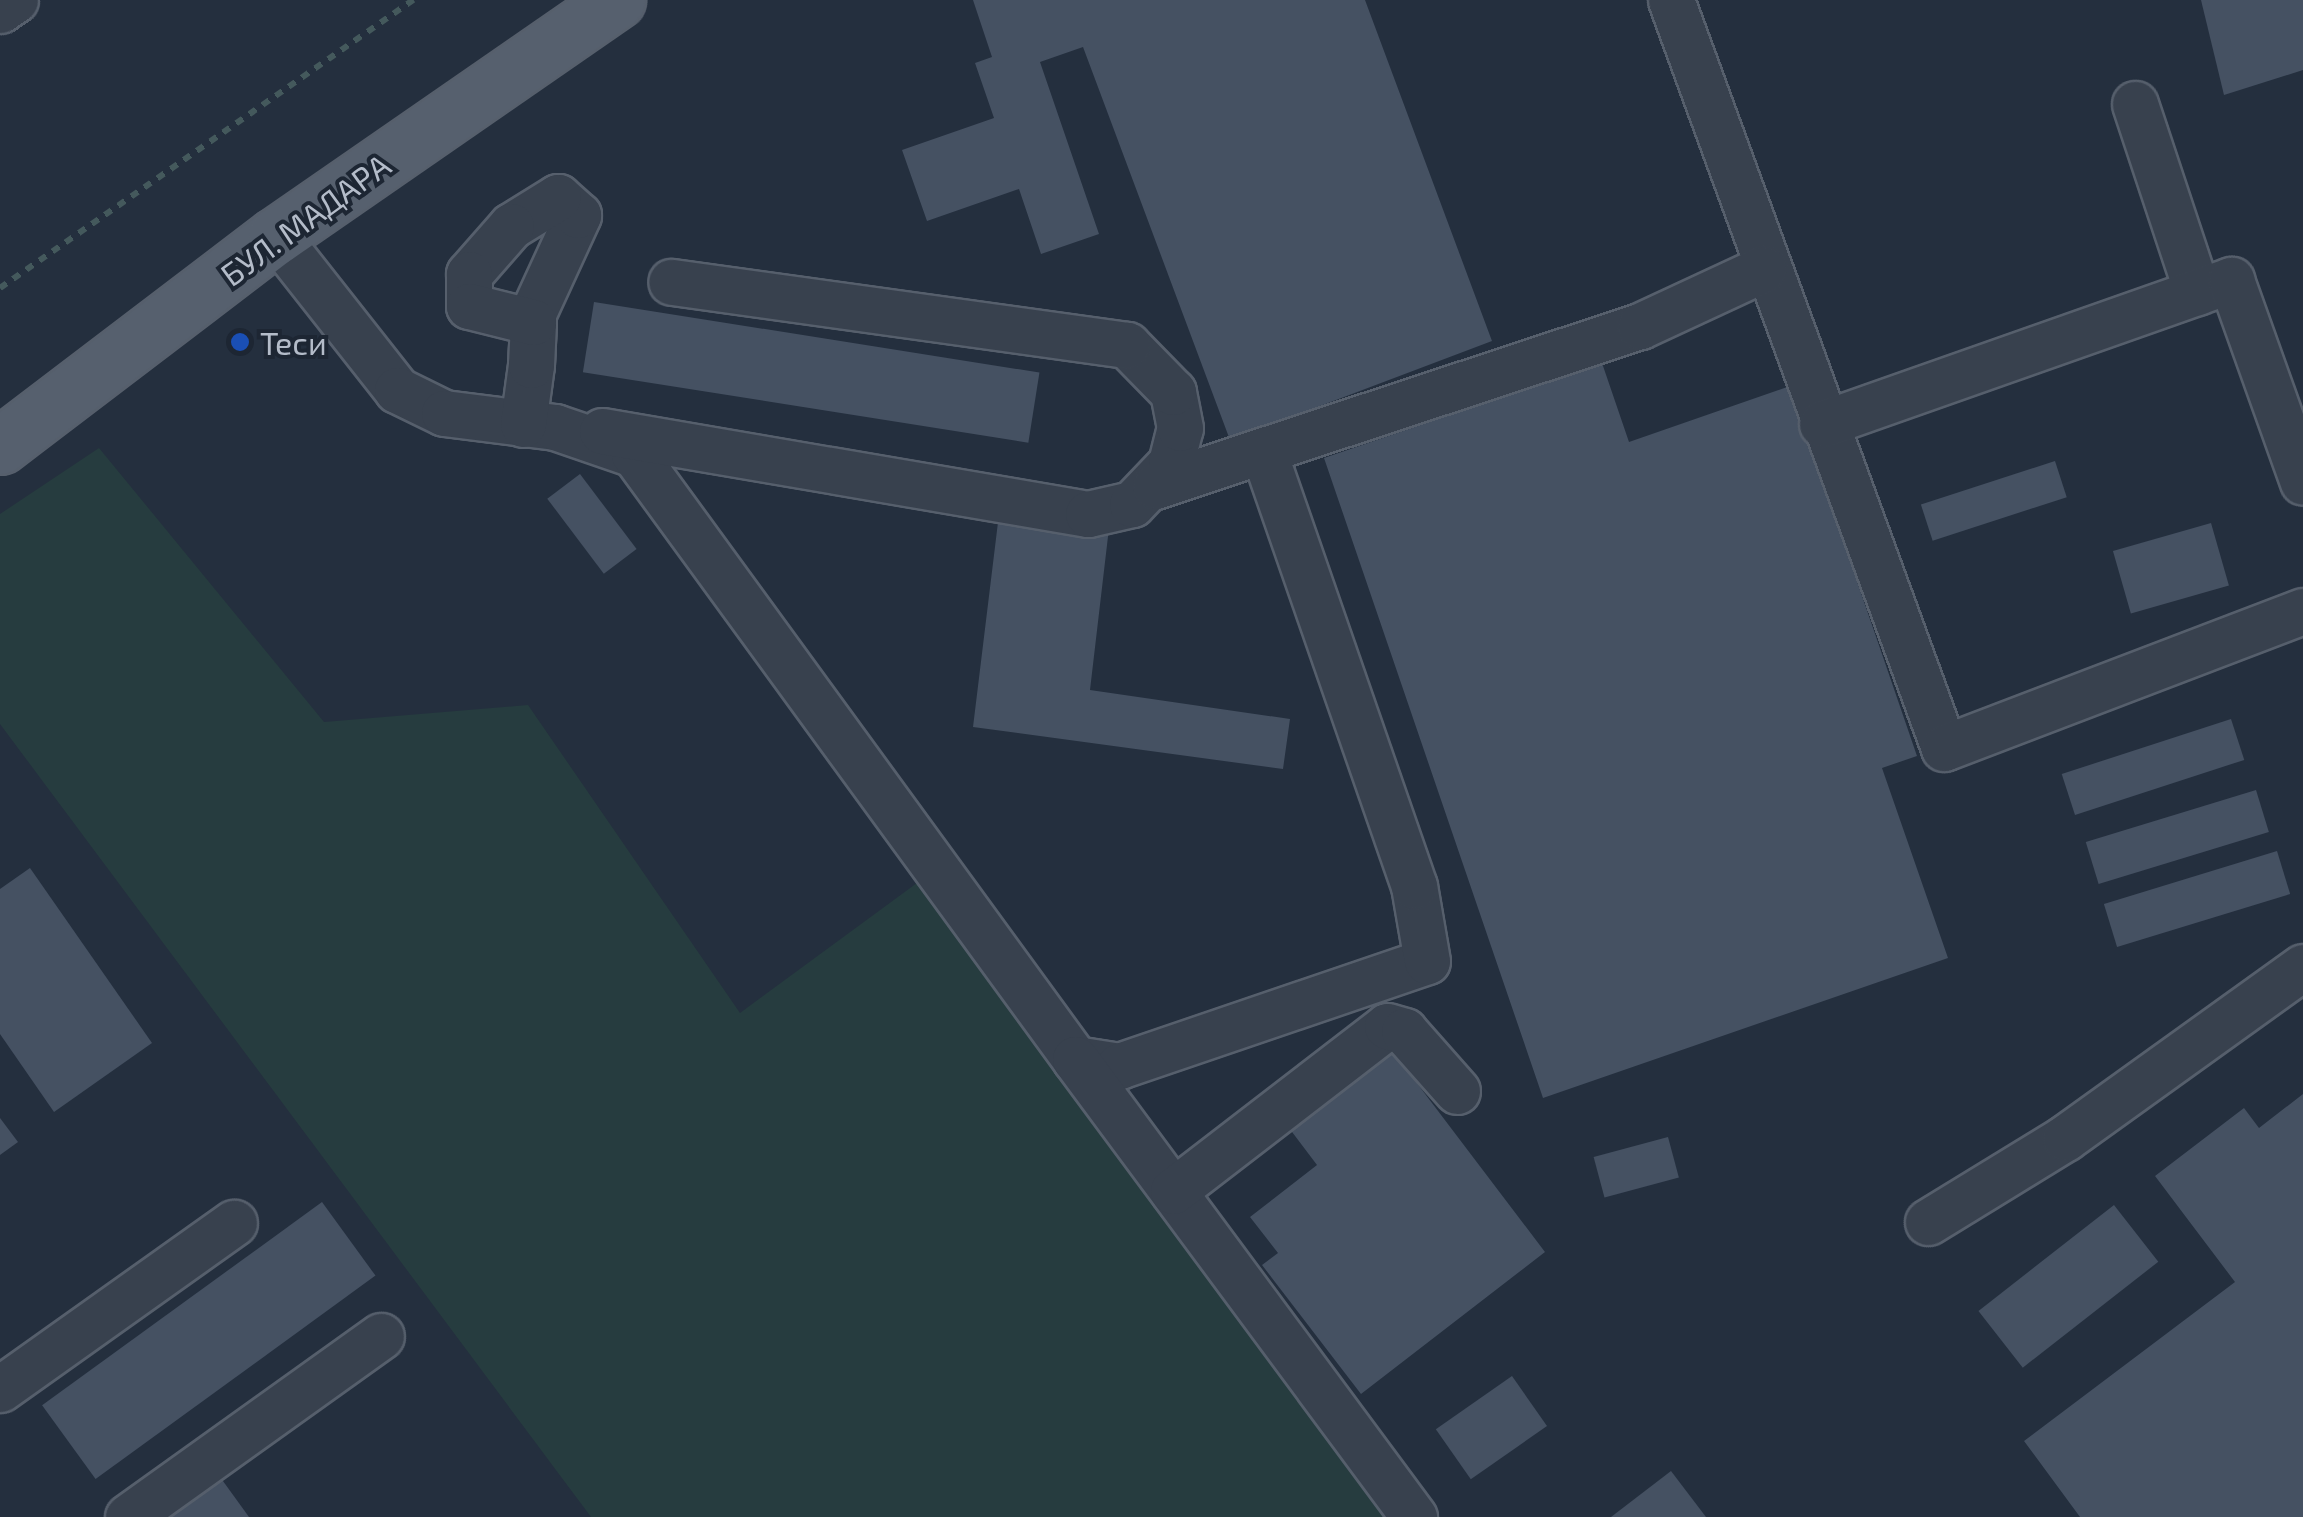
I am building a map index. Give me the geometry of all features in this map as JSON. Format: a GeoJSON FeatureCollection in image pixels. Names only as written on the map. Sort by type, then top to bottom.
{"type":"FeatureCollection","features":[{"type":"Feature","properties":{"kind":"main road","name":"БУЛ. МАДАРА"},"geometry":{"type":"LineString","coordinates":[[0,446],[276,236],[617,0]]}},
{"type":"Feature","properties":{"kind":"lane"},"geometry":{"type":"LineString","coordinates":[[0,10],[15,0]]}},
{"type":"Feature","properties":{"kind":"lane"},"geometry":{"type":"LineString","coordinates":[[1686,5],[1764,269],[1944,748],[2303,611]]}},
{"type":"Feature","properties":{"kind":"lane"},"geometry":{"type":"LineString","coordinates":[[2136,104],[2197,292]]}},
{"type":"Feature","properties":{"kind":"lane"},"geometry":{"type":"LineString","coordinates":[[276,236],[397,390],[444,413],[1088,514],[1132,504],[1156,486],[1266,454],[1640,326],[1764,269]]}},
{"type":"Feature","properties":{"kind":"lane"},"geometry":{"type":"LineString","coordinates":[[1822,424],[2231,280],[2303,482]]}},
{"type":"Feature","properties":{"kind":"lane"},"geometry":{"type":"LineString","coordinates":[[671,282],[1127,345],[1163,375],[1178,410],[1177,446],[1156,486]]}},
{"type":"Feature","properties":{"kind":"lane"},"geometry":{"type":"LineString","coordinates":[[533,322],[539,425]]}},
{"type":"Feature","properties":{"kind":"lane"},"geometry":{"type":"LineString","coordinates":[[539,425],[634,454],[1414,1517]]}},
{"type":"Feature","properties":{"kind":"lane"},"geometry":{"type":"LineString","coordinates":[[1075,1059],[1119,1066],[1427,961],[1414,886],[1266,454]]}},
{"type":"Feature","properties":{"kind":"lane"},"geometry":{"type":"LineString","coordinates":[[1928,1222],[2065,1138],[2303,967]]}},
{"type":"Feature","properties":{"kind":"lane"},"geometry":{"type":"LineString","coordinates":[[1173,1192],[1387,1026],[1404,1031],[1456,1091]]}},
{"type":"Feature","properties":{"kind":"lane"},"geometry":{"type":"LineString","coordinates":[[0,1389],[234,1223]]}},
{"type":"Feature","properties":{"kind":"lane"},"geometry":{"type":"LineString","coordinates":[[128,1517],[381,1336]]}},
{"type":"Feature","properties":{"kind":"path"},"geometry":{"type":"LineString","coordinates":[[0,288],[413,0]]}},
{"type":"Feature","properties":{"kind":"green space"},"geometry":{"type":"Polygon","coordinates":[[[99,448],[324,722],[528,705],[740,1013],[936,869],[1414,1517],[591,1517],[0,724],[0,514],[99,448]]]}},
{"type":"Feature","properties":{"kind":"building"},"geometry":{"type":"Polygon","coordinates":[[[973,0],[1365,0],[1492,341],[1230,440],[1083,47],[1040,62],[1099,234],[1041,254],[1019,189],[927,221],[902,150],[994,118],[975,63],[992,57],[973,0]]]}},
{"type":"Feature","properties":{"kind":"building"},"geometry":{"type":"Polygon","coordinates":[[[2201,0],[2303,0],[2303,70],[2224,95],[2201,0]]]}},
{"type":"Feature","properties":{"kind":"building"},"geometry":{"type":"Polygon","coordinates":[[[594,302],[1039,373],[1028,443],[583,372],[594,302]]]}},
{"type":"Feature","properties":{"kind":"building"},"geometry":{"type":"Polygon","coordinates":[[[1602,363],[1629,442],[1790,386],[1917,756],[1882,768],[1948,958],[1543,1098],[1324,458],[1602,363]]]}},
{"type":"Feature","properties":{"kind":"building"},"geometry":{"type":"Polygon","coordinates":[[[2055,461],[2067,497],[1933,541],[1921,505],[2055,461]]]}},
{"type":"Feature","properties":{"kind":"building"},"geometry":{"type":"Polygon","coordinates":[[[580,474],[637,549],[604,574],[547,499],[580,474]]]}},
{"type":"Feature","properties":{"kind":"building"},"geometry":{"type":"Polygon","coordinates":[[[999,514],[1109,528],[1090,690],[1290,719],[1283,769],[973,727],[999,514]]]}},
{"type":"Feature","properties":{"kind":"building"},"geometry":{"type":"Polygon","coordinates":[[[2211,523],[2229,585],[2131,614],[2113,551],[2211,523]]]}},
{"type":"Feature","properties":{"kind":"building"},"geometry":{"type":"Polygon","coordinates":[[[2231,719],[2244,760],[2075,815],[2062,774],[2231,719]]]}},
{"type":"Feature","properties":{"kind":"building"},"geometry":{"type":"Polygon","coordinates":[[[2256,790],[2269,832],[2099,884],[2086,842],[2256,790]]]}},
{"type":"Feature","properties":{"kind":"building"},"geometry":{"type":"Polygon","coordinates":[[[2277,851],[2290,894],[2117,947],[2104,904],[2277,851]]]}},
{"type":"Feature","properties":{"kind":"building"},"geometry":{"type":"Polygon","coordinates":[[[30,868],[152,1043],[54,1112],[0,1034],[0,889],[30,868]]]}},
{"type":"Feature","properties":{"kind":"building"},"geometry":{"type":"Polygon","coordinates":[[[1388,1045],[1545,1252],[1361,1394],[1262,1265],[1278,1253],[1250,1217],[1317,1165],[1286,1124],[1388,1045]]]}},
{"type":"Feature","properties":{"kind":"building"},"geometry":{"type":"Polygon","coordinates":[[[2303,1094],[2303,1517],[2080,1517],[2024,1441],[2235,1282],[2155,1176],[2244,1108],[2259,1128],[2303,1094]]]}},
{"type":"Feature","properties":{"kind":"building"},"geometry":{"type":"Polygon","coordinates":[[[0,1118],[18,1142],[0,1155],[0,1118]]]}},
{"type":"Feature","properties":{"kind":"building"},"geometry":{"type":"Polygon","coordinates":[[[1668,1137],[1679,1178],[1604,1197],[1594,1157],[1668,1137]]]}},
{"type":"Feature","properties":{"kind":"building"},"geometry":{"type":"Polygon","coordinates":[[[322,1202],[375,1276],[96,1479],[42,1405],[322,1202]]]}},
{"type":"Feature","properties":{"kind":"building"},"geometry":{"type":"Polygon","coordinates":[[[2114,1205],[2158,1262],[2023,1368],[1978,1311],[2114,1205]]]}},
{"type":"Feature","properties":{"kind":"building"},"geometry":{"type":"Polygon","coordinates":[[[1512,1376],[1547,1426],[1471,1479],[1436,1429],[1512,1376]]]}},
{"type":"Feature","properties":{"kind":"building"},"geometry":{"type":"Polygon","coordinates":[[[215,1470],[249,1517],[151,1517],[215,1470]]]}},
{"type":"Feature","properties":{"kind":"building"},"geometry":{"type":"Polygon","coordinates":[[[1671,1471],[1706,1517],[1611,1517],[1671,1471]]]}},
{"type":"Feature","properties":{"kind":"place","name":"Теси"},"geometry":{"type":"Point","coordinates":[240,342]}}]}
